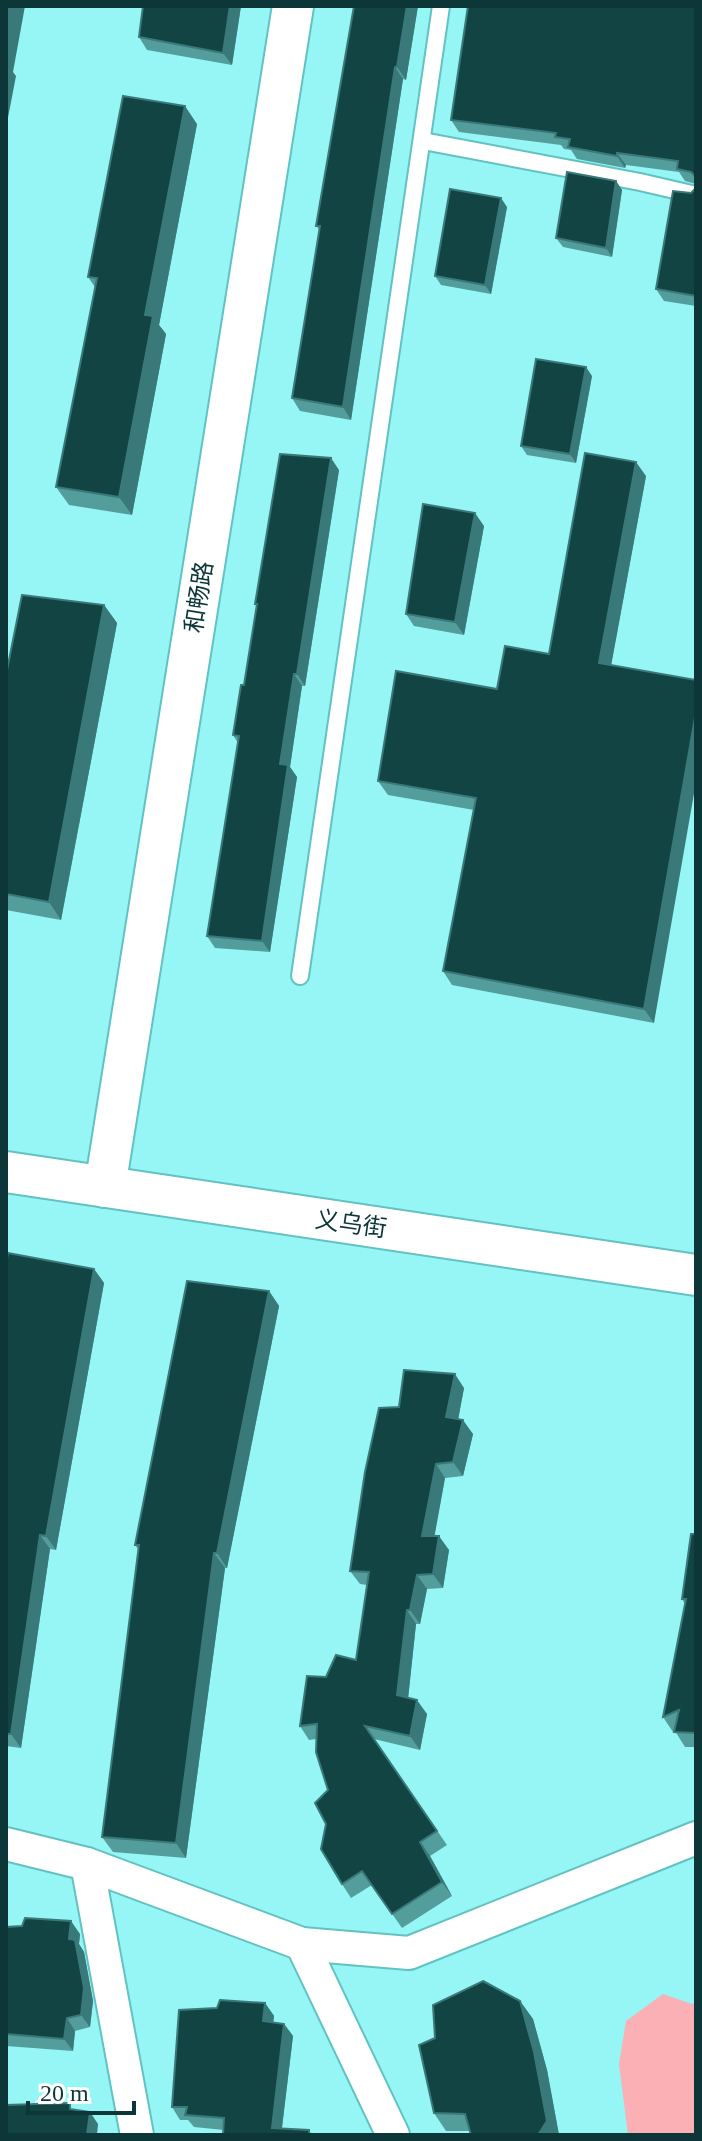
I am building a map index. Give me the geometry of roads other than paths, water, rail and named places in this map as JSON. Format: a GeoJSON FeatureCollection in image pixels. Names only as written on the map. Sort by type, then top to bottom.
{"type":"FeatureCollection","features":[{"type":"Feature","properties":{"kind":"street","name":"和畅路"},"geometry":{"type":"LineString","coordinates":[[105,1187],[293,6]]}},
{"type":"Feature","properties":{"kind":"street","name":"义乌街"},"geometry":{"type":"LineString","coordinates":[[6,1172],[696,1275]]}},
{"type":"Feature","properties":{"kind":"street"},"geometry":{"type":"LineString","coordinates":[[6,1844],[87,1864],[302,1944],[409,1953],[696,1838]]}},
{"type":"Feature","properties":{"kind":"street"},"geometry":{"type":"LineString","coordinates":[[87,1864],[137,2135]]}},
{"type":"Feature","properties":{"kind":"street"},"geometry":{"type":"LineString","coordinates":[[302,1944],[393,2135]]}},
{"type":"Feature","properties":{"kind":"lane"},"geometry":{"type":"LineString","coordinates":[[300,976],[441,6]]}},
{"type":"Feature","properties":{"kind":"lane"},"geometry":{"type":"LineString","coordinates":[[423,141],[696,195]]}}]}
